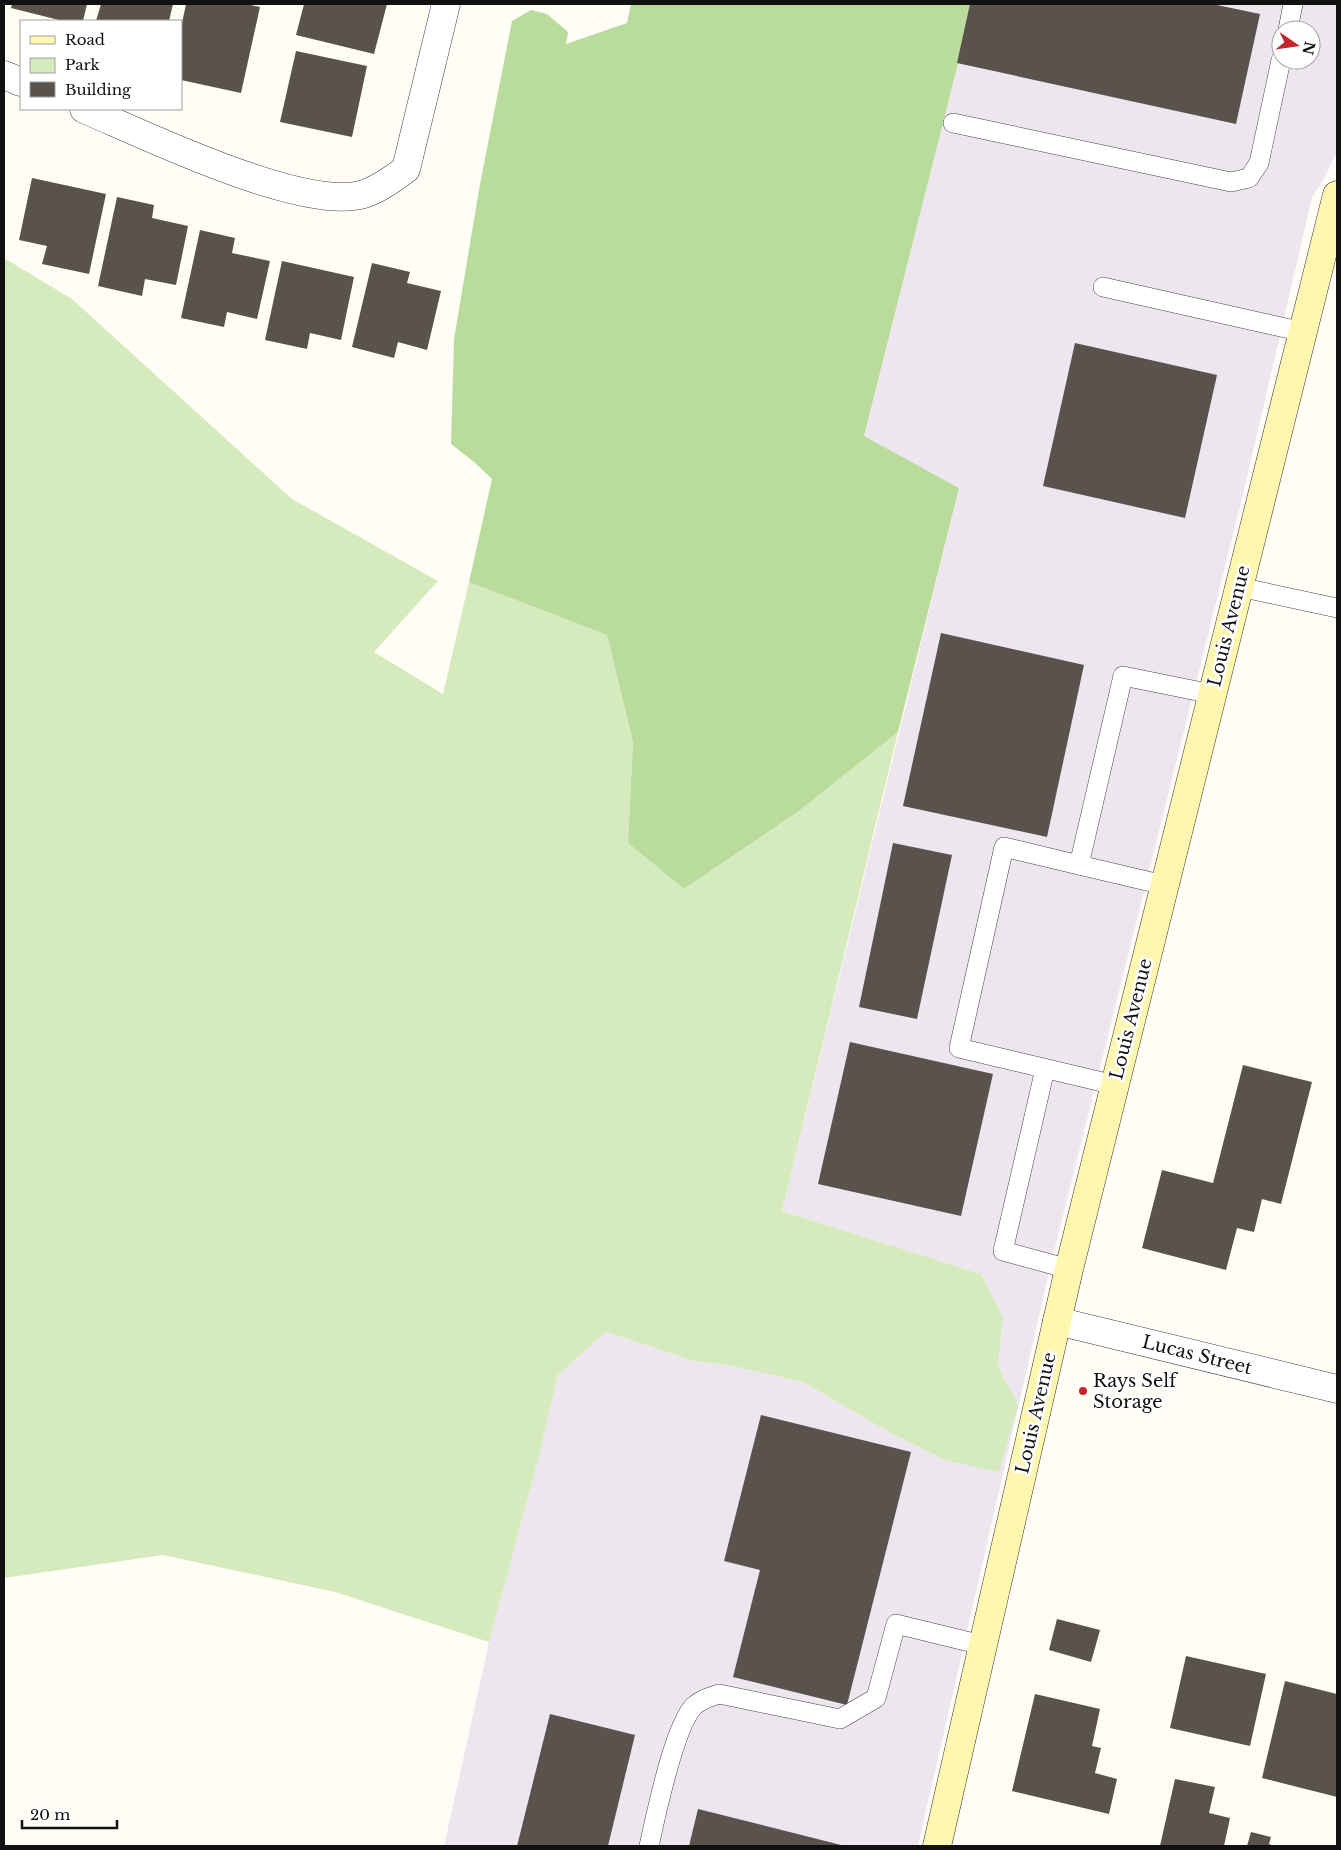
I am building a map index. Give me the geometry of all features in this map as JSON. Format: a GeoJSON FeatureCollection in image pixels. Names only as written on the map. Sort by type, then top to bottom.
{"type":"FeatureCollection","features":[{"type":"Feature","properties":{"kind":"street"},"geometry":{"type":"LineString","coordinates":[[86,110],[210,163],[283,187],[329,197],[363,194],[388,182],[406,169],[446,4]]}},
{"type":"Feature","properties":{"kind":"street"},"geometry":{"type":"LineString","coordinates":[[4,74],[20,82]]}},
{"type":"Feature","properties":{"kind":"street","name":"Louis Avenue"},"geometry":{"type":"LineString","coordinates":[[937,1846],[1069,1268],[1302,332],[1335,208]]}},
{"type":"Feature","properties":{"kind":"street","name":"Lucas Street"},"geometry":{"type":"LineString","coordinates":[[1057,1321],[1337,1388]]}},
{"type":"Feature","properties":{"kind":"lane"},"geometry":{"type":"LineString","coordinates":[[1290,20],[1293,4]]}},
{"type":"Feature","properties":{"kind":"lane"},"geometry":{"type":"LineString","coordinates":[[953,123],[1231,182],[1248,178],[1259,163],[1279,70]]}},
{"type":"Feature","properties":{"kind":"lane"},"geometry":{"type":"LineString","coordinates":[[1103,286],[1302,332]]}},
{"type":"Feature","properties":{"kind":"lane"},"geometry":{"type":"LineString","coordinates":[[1239,587],[1337,608]]}},
{"type":"Feature","properties":{"kind":"lane"},"geometry":{"type":"LineString","coordinates":[[1079,865],[1123,676],[1212,694]]}},
{"type":"Feature","properties":{"kind":"lane"},"geometry":{"type":"LineString","coordinates":[[1115,1085],[959,1048],[1004,847],[1164,885]]}},
{"type":"Feature","properties":{"kind":"lane"},"geometry":{"type":"LineString","coordinates":[[1045,1068],[1003,1251],[1069,1268]]}},
{"type":"Feature","properties":{"kind":"lane"},"geometry":{"type":"LineString","coordinates":[[648,1846],[667,1771],[683,1724],[693,1707],[704,1698],[719,1694],[840,1719],[876,1698],[896,1624],[982,1645]]}},
{"type":"Feature","properties":{"kind":"shaded area"},"geometry":{"type":"Polygon","coordinates":[[[973,4],[1337,4],[1337,152],[1312,198],[1241,503],[1051,1264],[918,1846],[444,1846],[489,1642],[538,1460],[558,1375],[606,1332],[693,1361],[728,1365],[803,1382],[887,1431],[945,1460],[1018,1404],[998,1367],[1003,1317],[981,1274],[782,1211],[959,488],[864,436],[973,4]]]}},
{"type":"Feature","properties":{"kind":"green space"},"geometry":{"type":"Polygon","coordinates":[[[631,4],[973,4],[864,436],[959,488],[898,732],[799,811],[684,889],[628,843],[633,742],[607,635],[469,582],[492,479],[451,444],[454,339],[480,184],[512,21],[531,10],[547,14],[568,32],[566,44],[627,23],[631,4]]]}},
{"type":"Feature","properties":{"kind":"green space"},"geometry":{"type":"Polygon","coordinates":[[[4,258],[72,299],[292,499],[438,581],[374,652],[443,694],[469,582],[607,635],[633,742],[628,843],[684,889],[799,811],[898,732],[782,1211],[981,1274],[1003,1317],[998,1367],[1018,1404],[999,1472],[945,1460],[887,1431],[803,1382],[728,1365],[693,1361],[606,1332],[558,1375],[538,1460],[489,1642],[335,1592],[163,1555],[4,1578],[4,258]]]}},
{"type":"Feature","properties":{"kind":"building"},"geometry":{"type":"Polygon","coordinates":[[[12,4],[87,4],[83,20],[59,20],[11,8],[12,4]]]}},
{"type":"Feature","properties":{"kind":"building"},"geometry":{"type":"Polygon","coordinates":[[[101,4],[173,4],[169,20],[96,20],[101,4]]]}},
{"type":"Feature","properties":{"kind":"building"},"geometry":{"type":"Polygon","coordinates":[[[186,4],[246,4],[260,7],[241,93],[182,80],[182,23],[186,4]]]}},
{"type":"Feature","properties":{"kind":"building"},"geometry":{"type":"Polygon","coordinates":[[[304,4],[387,4],[374,54],[296,35],[304,4]]]}},
{"type":"Feature","properties":{"kind":"building"},"geometry":{"type":"Polygon","coordinates":[[[970,4],[1212,4],[1260,14],[1236,124],[957,63],[970,4]]]}},
{"type":"Feature","properties":{"kind":"building"},"geometry":{"type":"Polygon","coordinates":[[[296,51],[367,66],[352,137],[280,122],[296,51]]]}},
{"type":"Feature","properties":{"kind":"building"},"geometry":{"type":"Polygon","coordinates":[[[32,178],[106,194],[89,274],[42,264],[47,246],[19,240],[32,178]]]}},
{"type":"Feature","properties":{"kind":"building"},"geometry":{"type":"Polygon","coordinates":[[[117,197],[154,205],[152,218],[188,226],[176,285],[145,279],[142,296],[98,286],[117,197]]]}},
{"type":"Feature","properties":{"kind":"building"},"geometry":{"type":"Polygon","coordinates":[[[200,230],[235,238],[232,253],[270,261],[257,319],[227,312],[224,327],[181,318],[200,230]]]}},
{"type":"Feature","properties":{"kind":"building"},"geometry":{"type":"Polygon","coordinates":[[[282,261],[354,277],[341,340],[310,333],[307,349],[265,340],[282,261]]]}},
{"type":"Feature","properties":{"kind":"building"},"geometry":{"type":"Polygon","coordinates":[[[372,263],[410,272],[407,283],[441,291],[427,350],[398,342],[394,358],[352,347],[372,263]]]}},
{"type":"Feature","properties":{"kind":"building"},"geometry":{"type":"Polygon","coordinates":[[[1075,343],[1217,375],[1185,518],[1043,486],[1075,343]]]}},
{"type":"Feature","properties":{"kind":"building"},"geometry":{"type":"Polygon","coordinates":[[[941,633],[1084,665],[1047,837],[903,806],[941,633]]]}},
{"type":"Feature","properties":{"kind":"building"},"geometry":{"type":"Polygon","coordinates":[[[893,843],[952,855],[917,1019],[859,1007],[893,843]]]}},
{"type":"Feature","properties":{"kind":"building"},"geometry":{"type":"Polygon","coordinates":[[[850,1042],[993,1074],[961,1216],[818,1184],[850,1042]]]}},
{"type":"Feature","properties":{"kind":"building"},"geometry":{"type":"Polygon","coordinates":[[[1243,1065],[1312,1082],[1281,1204],[1262,1199],[1254,1232],[1237,1228],[1226,1270],[1142,1248],[1162,1170],[1213,1183],[1243,1065]]]}},
{"type":"Feature","properties":{"kind":"building"},"geometry":{"type":"Polygon","coordinates":[[[761,1415],[911,1452],[847,1705],[733,1677],[760,1570],[724,1561],[761,1415]]]}},
{"type":"Feature","properties":{"kind":"building"},"geometry":{"type":"Polygon","coordinates":[[[1057,1619],[1100,1630],[1091,1662],[1049,1650],[1057,1619]]]}},
{"type":"Feature","properties":{"kind":"building"},"geometry":{"type":"Polygon","coordinates":[[[1186,1656],[1266,1674],[1250,1746],[1170,1728],[1186,1656]]]}},
{"type":"Feature","properties":{"kind":"building"},"geometry":{"type":"Polygon","coordinates":[[[1285,1681],[1337,1694],[1337,1797],[1262,1778],[1285,1681]]]}},
{"type":"Feature","properties":{"kind":"building"},"geometry":{"type":"Polygon","coordinates":[[[1035,1694],[1100,1709],[1092,1746],[1101,1748],[1095,1773],[1117,1779],[1109,1814],[1012,1791],[1035,1694]]]}},
{"type":"Feature","properties":{"kind":"building"},"geometry":{"type":"Polygon","coordinates":[[[550,1714],[635,1735],[608,1846],[517,1846],[550,1714]]]}},
{"type":"Feature","properties":{"kind":"building"},"geometry":{"type":"Polygon","coordinates":[[[1175,1779],[1215,1787],[1209,1813],[1230,1818],[1224,1846],[1160,1846],[1175,1779]]]}},
{"type":"Feature","properties":{"kind":"building"},"geometry":{"type":"Polygon","coordinates":[[[698,1809],[845,1846],[689,1846],[698,1809]]]}},
{"type":"Feature","properties":{"kind":"building"},"geometry":{"type":"Polygon","coordinates":[[[1251,1832],[1271,1837],[1269,1844],[1274,1846],[1247,1846],[1251,1832]]]}},
{"type":"Feature","properties":{"kind":"place","name":"Rays Self Storage"},"geometry":{"type":"Point","coordinates":[1083,1391]}}]}
